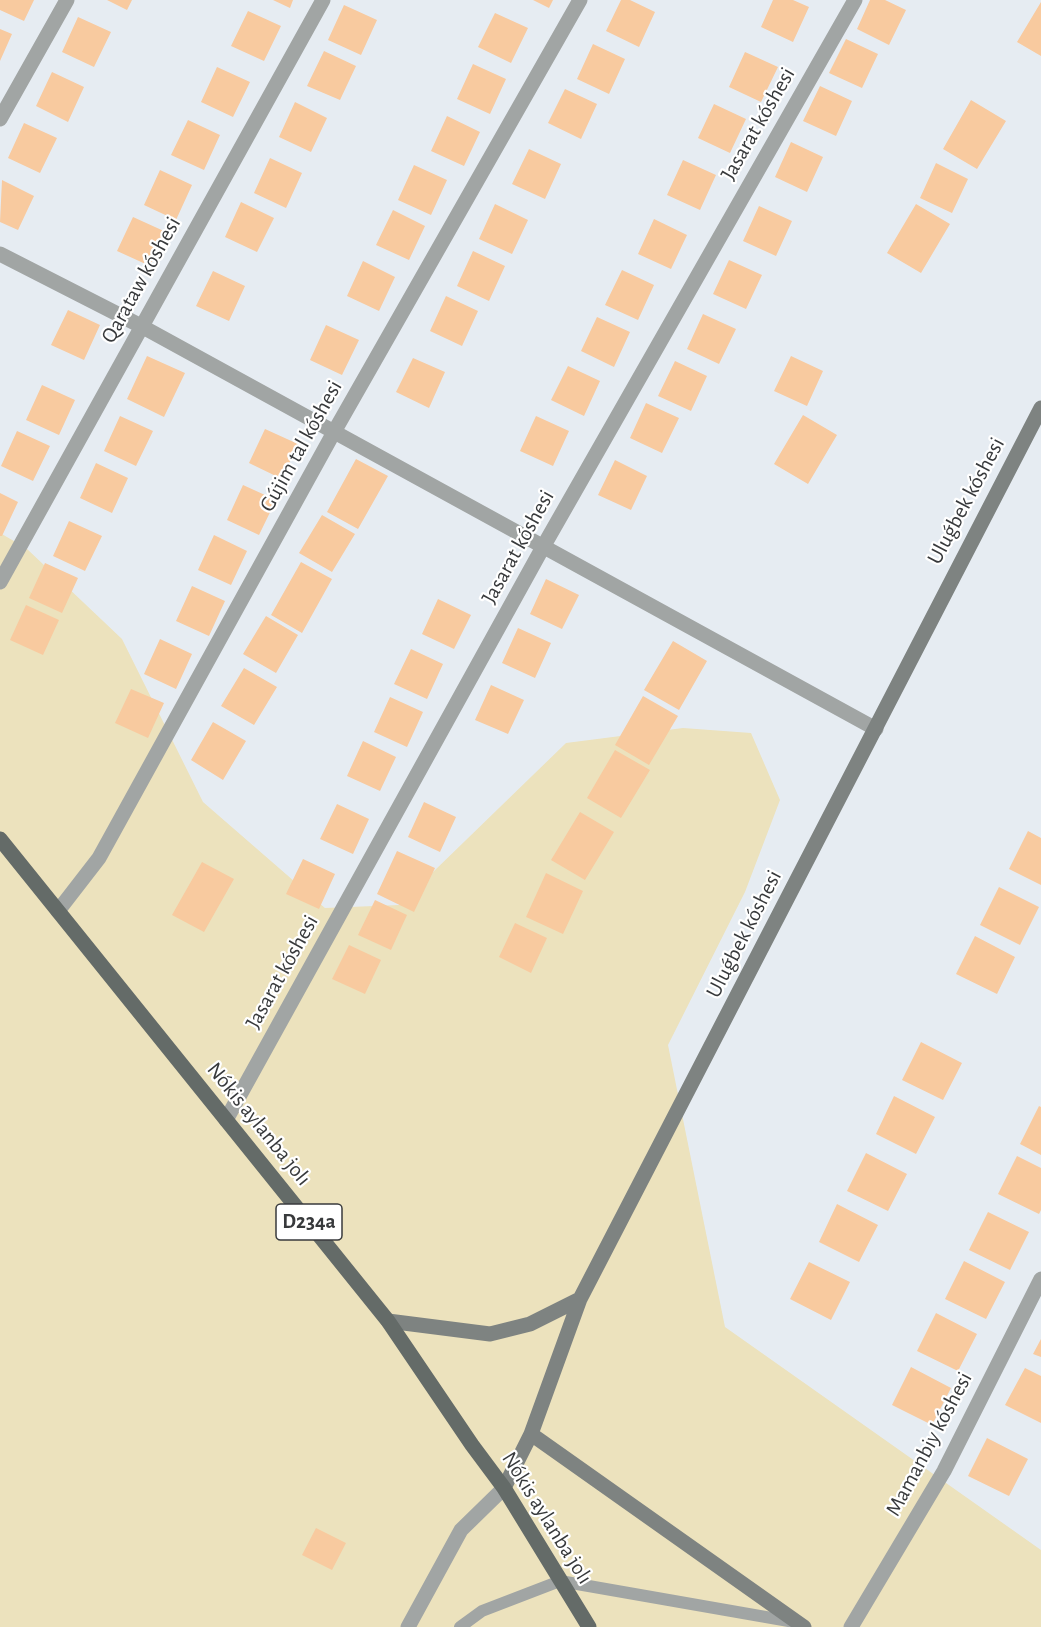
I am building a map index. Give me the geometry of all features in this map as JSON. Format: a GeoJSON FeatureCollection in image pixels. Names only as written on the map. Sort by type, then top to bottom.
{"type":"FeatureCollection","features":[{"type":"Feature","properties":{"kind":"main road","name":"Nókis aylanba jolı"},"geometry":{"type":"LineString","coordinates":[[0,838],[388,1321],[504,1488],[589,1627]]}},
{"type":"Feature","properties":{"kind":"street"},"geometry":{"type":"LineString","coordinates":[[0,119],[67,0]]}},
{"type":"Feature","properties":{"kind":"street","name":"Qarataw kóshesi"},"geometry":{"type":"LineString","coordinates":[[0,582],[323,0]]}},
{"type":"Feature","properties":{"kind":"street","name":"Gújim tal kóshesi"},"geometry":{"type":"LineString","coordinates":[[58,910],[99,858],[334,432],[580,0]]}},
{"type":"Feature","properties":{"kind":"street","name":"Jasarat kóshesi"},"geometry":{"type":"LineString","coordinates":[[226,1120],[543,547],[855,0]]}},
{"type":"Feature","properties":{"kind":"street"},"geometry":{"type":"LineString","coordinates":[[0,254],[141,326],[876,729]]}},
{"type":"Feature","properties":{"kind":"street","name":"Uluǵbek kóshesi"},"geometry":{"type":"LineString","coordinates":[[504,1488],[531,1434],[580,1299],[1041,408]]}},
{"type":"Feature","properties":{"kind":"street","name":"Mamanbiy kóshesi"},"geometry":{"type":"LineString","coordinates":[[851,1627],[944,1471],[1041,1279]]}},
{"type":"Feature","properties":{"kind":"street"},"geometry":{"type":"LineString","coordinates":[[388,1321],[490,1334],[530,1324],[580,1299]]}},
{"type":"Feature","properties":{"kind":"street"},"geometry":{"type":"LineString","coordinates":[[531,1434],[801,1625]]}},
{"type":"Feature","properties":{"kind":"street"},"geometry":{"type":"LineString","coordinates":[[408,1627],[461,1530],[504,1488]]}},
{"type":"Feature","properties":{"kind":"lane"},"geometry":{"type":"LineString","coordinates":[[460,1627],[482,1611],[560,1581],[801,1625]]}},
{"type":"Feature","properties":{"kind":"sand"},"geometry":{"type":"Polygon","coordinates":[[[0,533],[26,548],[122,639],[203,802],[325,908],[399,905],[566,743],[683,728],[751,733],[780,800],[745,892],[668,1045],[725,1327],[1041,1550],[1041,1627],[0,1627],[0,533]]]}},
{"type":"Feature","properties":{"kind":"building"},"geometry":{"type":"Polygon","coordinates":[[[0,0],[34,0],[24,21],[0,10],[0,0]]]}},
{"type":"Feature","properties":{"kind":"building"},"geometry":{"type":"Polygon","coordinates":[[[107,0],[132,0],[127,10],[107,0]]]}},
{"type":"Feature","properties":{"kind":"building"},"geometry":{"type":"Polygon","coordinates":[[[273,0],[293,0],[290,8],[273,0]]]}},
{"type":"Feature","properties":{"kind":"building"},"geometry":{"type":"Polygon","coordinates":[[[533,0],[553,0],[549,8],[533,0]]]}},
{"type":"Feature","properties":{"kind":"building"},"geometry":{"type":"Polygon","coordinates":[[[621,0],[630,0],[655,12],[639,47],[606,31],[621,0]]]}},
{"type":"Feature","properties":{"kind":"building"},"geometry":{"type":"Polygon","coordinates":[[[773,0],[793,0],[809,7],[793,42],[761,27],[773,0]]]}},
{"type":"Feature","properties":{"kind":"building"},"geometry":{"type":"Polygon","coordinates":[[[870,0],[885,0],[906,10],[889,45],[857,29],[870,0]]]}},
{"type":"Feature","properties":{"kind":"building"},"geometry":{"type":"Polygon","coordinates":[[[1041,2],[1041,56],[1017,42],[1041,2]]]}},
{"type":"Feature","properties":{"kind":"building"},"geometry":{"type":"Polygon","coordinates":[[[344,5],[377,20],[361,55],[328,40],[344,5]]]}},
{"type":"Feature","properties":{"kind":"building"},"geometry":{"type":"Polygon","coordinates":[[[248,11],[281,26],[264,61],[231,46],[248,11]]]}},
{"type":"Feature","properties":{"kind":"building"},"geometry":{"type":"Polygon","coordinates":[[[495,13],[528,28],[511,63],[478,47],[495,13]]]}},
{"type":"Feature","properties":{"kind":"building"},"geometry":{"type":"Polygon","coordinates":[[[78,17],[111,32],[94,67],[62,52],[78,17]]]}},
{"type":"Feature","properties":{"kind":"building"},"geometry":{"type":"Polygon","coordinates":[[[0,29],[12,34],[0,61],[0,29]]]}},
{"type":"Feature","properties":{"kind":"building"},"geometry":{"type":"Polygon","coordinates":[[[846,39],[878,54],[862,88],[829,73],[846,39]]]}},
{"type":"Feature","properties":{"kind":"building"},"geometry":{"type":"Polygon","coordinates":[[[593,44],[625,59],[609,94],[577,79],[593,44]]]}},
{"type":"Feature","properties":{"kind":"building"},"geometry":{"type":"Polygon","coordinates":[[[324,51],[356,66],[340,100],[307,86],[324,51]]]}},
{"type":"Feature","properties":{"kind":"building"},"geometry":{"type":"Polygon","coordinates":[[[745,52],[778,67],[761,102],[729,87],[745,52]]]}},
{"type":"Feature","properties":{"kind":"building"},"geometry":{"type":"Polygon","coordinates":[[[473,64],[506,79],[490,114],[457,99],[473,64]]]}},
{"type":"Feature","properties":{"kind":"building"},"geometry":{"type":"Polygon","coordinates":[[[217,67],[250,82],[233,117],[201,102],[217,67]]]}},
{"type":"Feature","properties":{"kind":"building"},"geometry":{"type":"Polygon","coordinates":[[[52,72],[84,87],[68,122],[36,106],[52,72]]]}},
{"type":"Feature","properties":{"kind":"building"},"geometry":{"type":"Polygon","coordinates":[[[820,86],[852,101],[836,136],[803,121],[820,86]]]}},
{"type":"Feature","properties":{"kind":"building"},"geometry":{"type":"Polygon","coordinates":[[[565,89],[597,104],[581,139],[548,123],[565,89]]]}},
{"type":"Feature","properties":{"kind":"building"},"geometry":{"type":"Polygon","coordinates":[[[971,100],[1006,121],[977,169],[943,149],[971,100]]]}},
{"type":"Feature","properties":{"kind":"building"},"geometry":{"type":"Polygon","coordinates":[[[295,102],[327,118],[311,152],[279,137],[295,102]]]}},
{"type":"Feature","properties":{"kind":"building"},"geometry":{"type":"Polygon","coordinates":[[[714,104],[746,119],[730,153],[698,138],[714,104]]]}},
{"type":"Feature","properties":{"kind":"building"},"geometry":{"type":"Polygon","coordinates":[[[447,116],[480,132],[464,166],[431,151],[447,116]]]}},
{"type":"Feature","properties":{"kind":"building"},"geometry":{"type":"Polygon","coordinates":[[[188,120],[220,135],[204,170],[171,155],[188,120]]]}},
{"type":"Feature","properties":{"kind":"building"},"geometry":{"type":"Polygon","coordinates":[[[24,123],[57,138],[40,173],[8,158],[24,123]]]}},
{"type":"Feature","properties":{"kind":"building"},"geometry":{"type":"Polygon","coordinates":[[[791,142],[823,157],[807,192],[775,177],[791,142]]]}},
{"type":"Feature","properties":{"kind":"building"},"geometry":{"type":"Polygon","coordinates":[[[529,149],[561,164],[545,199],[512,184],[529,149]]]}},
{"type":"Feature","properties":{"kind":"building"},"geometry":{"type":"Polygon","coordinates":[[[270,158],[302,173],[286,208],[254,193],[270,158]]]}},
{"type":"Feature","properties":{"kind":"building"},"geometry":{"type":"Polygon","coordinates":[[[683,160],[716,175],[700,210],[667,195],[683,160]]]}},
{"type":"Feature","properties":{"kind":"building"},"geometry":{"type":"Polygon","coordinates":[[[936,163],[968,179],[952,213],[920,198],[936,163]]]}},
{"type":"Feature","properties":{"kind":"building"},"geometry":{"type":"Polygon","coordinates":[[[414,165],[447,180],[431,215],[398,200],[414,165]]]}},
{"type":"Feature","properties":{"kind":"building"},"geometry":{"type":"Polygon","coordinates":[[[160,170],[192,185],[176,220],[144,205],[160,170]]]}},
{"type":"Feature","properties":{"kind":"building"},"geometry":{"type":"Polygon","coordinates":[[[2,180],[34,196],[18,230],[0,222],[2,180]]]}},
{"type":"Feature","properties":{"kind":"building"},"geometry":{"type":"Polygon","coordinates":[[[241,202],[274,218],[257,252],[225,237],[241,202]]]}},
{"type":"Feature","properties":{"kind":"building"},"geometry":{"type":"Polygon","coordinates":[[[495,204],[528,220],[512,254],[479,239],[495,204]]]}},
{"type":"Feature","properties":{"kind":"building"},"geometry":{"type":"Polygon","coordinates":[[[916,204],[950,224],[921,273],[887,253],[916,204]]]}},
{"type":"Feature","properties":{"kind":"building"},"geometry":{"type":"Polygon","coordinates":[[[759,206],[792,221],[776,256],[743,241],[759,206]]]}},
{"type":"Feature","properties":{"kind":"building"},"geometry":{"type":"Polygon","coordinates":[[[393,210],[425,226],[409,260],[376,245],[393,210]]]}},
{"type":"Feature","properties":{"kind":"building"},"geometry":{"type":"Polygon","coordinates":[[[133,217],[166,232],[150,266],[117,251],[133,217]]]}},
{"type":"Feature","properties":{"kind":"building"},"geometry":{"type":"Polygon","coordinates":[[[654,219],[687,235],[671,269],[638,254],[654,219]]]}},
{"type":"Feature","properties":{"kind":"building"},"geometry":{"type":"Polygon","coordinates":[[[473,251],[505,266],[489,301],[457,286],[473,251]]]}},
{"type":"Feature","properties":{"kind":"building"},"geometry":{"type":"Polygon","coordinates":[[[729,260],[762,275],[746,309],[713,294],[729,260]]]}},
{"type":"Feature","properties":{"kind":"building"},"geometry":{"type":"Polygon","coordinates":[[[363,261],[395,277],[379,311],[347,296],[363,261]]]}},
{"type":"Feature","properties":{"kind":"building"},"geometry":{"type":"Polygon","coordinates":[[[622,270],[654,285],[638,320],[605,305],[622,270]]]}},
{"type":"Feature","properties":{"kind":"building"},"geometry":{"type":"Polygon","coordinates":[[[213,271],[245,286],[229,321],[196,306],[213,271]]]}},
{"type":"Feature","properties":{"kind":"building"},"geometry":{"type":"Polygon","coordinates":[[[446,296],[478,311],[462,346],[430,331],[446,296]]]}},
{"type":"Feature","properties":{"kind":"building"},"geometry":{"type":"Polygon","coordinates":[[[68,310],[100,325],[84,360],[51,345],[68,310]]]}},
{"type":"Feature","properties":{"kind":"building"},"geometry":{"type":"Polygon","coordinates":[[[703,314],[736,329],[719,364],[687,349],[703,314]]]}},
{"type":"Feature","properties":{"kind":"building"},"geometry":{"type":"Polygon","coordinates":[[[597,317],[630,332],[614,367],[581,351],[597,317]]]}},
{"type":"Feature","properties":{"kind":"building"},"geometry":{"type":"Polygon","coordinates":[[[326,325],[359,340],[342,375],[310,360],[326,325]]]}},
{"type":"Feature","properties":{"kind":"building"},"geometry":{"type":"Polygon","coordinates":[[[147,356],[185,373],[164,417],[127,399],[147,356]]]}},
{"type":"Feature","properties":{"kind":"building"},"geometry":{"type":"Polygon","coordinates":[[[791,356],[823,371],[807,406],[774,391],[791,356]]]}},
{"type":"Feature","properties":{"kind":"building"},"geometry":{"type":"Polygon","coordinates":[[[413,358],[445,372],[429,408],[396,392],[413,358]]]}},
{"type":"Feature","properties":{"kind":"building"},"geometry":{"type":"Polygon","coordinates":[[[675,361],[707,376],[691,411],[658,396],[675,361]]]}},
{"type":"Feature","properties":{"kind":"building"},"geometry":{"type":"Polygon","coordinates":[[[568,366],[600,381],[584,416],[551,400],[568,366]]]}},
{"type":"Feature","properties":{"kind":"building"},"geometry":{"type":"Polygon","coordinates":[[[42,385],[75,400],[59,435],[26,420],[42,385]]]}},
{"type":"Feature","properties":{"kind":"building"},"geometry":{"type":"Polygon","coordinates":[[[646,403],[679,418],[662,453],[630,438],[646,403]]]}},
{"type":"Feature","properties":{"kind":"building"},"geometry":{"type":"Polygon","coordinates":[[[803,415],[837,435],[808,484],[774,464],[803,415]]]}},
{"type":"Feature","properties":{"kind":"building"},"geometry":{"type":"Polygon","coordinates":[[[120,416],[153,431],[136,466],[104,451],[120,416]]]}},
{"type":"Feature","properties":{"kind":"building"},"geometry":{"type":"Polygon","coordinates":[[[536,416],[569,431],[553,466],[520,451],[536,416]]]}},
{"type":"Feature","properties":{"kind":"building"},"geometry":{"type":"Polygon","coordinates":[[[265,429],[298,444],[282,479],[249,463],[265,429]]]}},
{"type":"Feature","properties":{"kind":"building"},"geometry":{"type":"Polygon","coordinates":[[[17,431],[50,446],[33,481],[1,466],[17,431]]]}},
{"type":"Feature","properties":{"kind":"building"},"geometry":{"type":"Polygon","coordinates":[[[356,459],[388,476],[358,529],[327,512],[356,459]]]}},
{"type":"Feature","properties":{"kind":"building"},"geometry":{"type":"Polygon","coordinates":[[[615,460],[647,476],[631,510],[598,495],[615,460]]]}},
{"type":"Feature","properties":{"kind":"building"},"geometry":{"type":"Polygon","coordinates":[[[96,463],[128,478],[112,513],[80,498],[96,463]]]}},
{"type":"Feature","properties":{"kind":"building"},"geometry":{"type":"Polygon","coordinates":[[[243,485],[276,500],[259,535],[227,520],[243,485]]]}},
{"type":"Feature","properties":{"kind":"building"},"geometry":{"type":"Polygon","coordinates":[[[0,493],[18,502],[2,536],[0,536],[0,493]]]}},
{"type":"Feature","properties":{"kind":"building"},"geometry":{"type":"Polygon","coordinates":[[[322,515],[355,534],[332,572],[299,553],[322,515]]]}},
{"type":"Feature","properties":{"kind":"building"},"geometry":{"type":"Polygon","coordinates":[[[69,521],[102,536],[85,571],[53,556],[69,521]]]}},
{"type":"Feature","properties":{"kind":"building"},"geometry":{"type":"Polygon","coordinates":[[[214,535],[247,551],[231,585],[198,570],[214,535]]]}},
{"type":"Feature","properties":{"kind":"building"},"geometry":{"type":"Polygon","coordinates":[[[301,562],[332,579],[302,633],[271,615],[301,562]]]}},
{"type":"Feature","properties":{"kind":"building"},"geometry":{"type":"Polygon","coordinates":[[[45,563],[78,578],[62,613],[29,598],[45,563]]]}},
{"type":"Feature","properties":{"kind":"building"},"geometry":{"type":"Polygon","coordinates":[[[546,579],[579,595],[562,629],[530,614],[546,579]]]}},
{"type":"Feature","properties":{"kind":"building"},"geometry":{"type":"Polygon","coordinates":[[[192,586],[225,601],[209,636],[176,621],[192,586]]]}},
{"type":"Feature","properties":{"kind":"building"},"geometry":{"type":"Polygon","coordinates":[[[438,599],[471,615],[454,649],[422,634],[438,599]]]}},
{"type":"Feature","properties":{"kind":"building"},"geometry":{"type":"Polygon","coordinates":[[[26,605],[59,620],[43,655],[10,640],[26,605]]]}},
{"type":"Feature","properties":{"kind":"building"},"geometry":{"type":"Polygon","coordinates":[[[266,616],[298,635],[276,673],[243,654],[266,616]]]}},
{"type":"Feature","properties":{"kind":"building"},"geometry":{"type":"Polygon","coordinates":[[[518,628],[551,643],[535,678],[502,663],[518,628]]]}},
{"type":"Feature","properties":{"kind":"building"},"geometry":{"type":"Polygon","coordinates":[[[160,639],[192,654],[176,689],[144,674],[160,639]]]}},
{"type":"Feature","properties":{"kind":"building"},"geometry":{"type":"Polygon","coordinates":[[[673,641],[707,661],[679,710],[644,690],[673,641]]]}},
{"type":"Feature","properties":{"kind":"building"},"geometry":{"type":"Polygon","coordinates":[[[411,649],[443,664],[427,699],[394,684],[411,649]]]}},
{"type":"Feature","properties":{"kind":"building"},"geometry":{"type":"Polygon","coordinates":[[[244,668],[277,687],[254,725],[221,706],[244,668]]]}},
{"type":"Feature","properties":{"kind":"building"},"geometry":{"type":"Polygon","coordinates":[[[491,685],[524,700],[508,734],[475,720],[491,685]]]}},
{"type":"Feature","properties":{"kind":"building"},"geometry":{"type":"Polygon","coordinates":[[[131,689],[164,703],[148,738],[115,723],[131,689]]]}},
{"type":"Feature","properties":{"kind":"building"},"geometry":{"type":"Polygon","coordinates":[[[643,696],[678,716],[649,765],[615,745],[643,696]]]}},
{"type":"Feature","properties":{"kind":"building"},"geometry":{"type":"Polygon","coordinates":[[[390,697],[423,712],[407,747],[374,732],[390,697]]]}},
{"type":"Feature","properties":{"kind":"building"},"geometry":{"type":"Polygon","coordinates":[[[213,722],[246,741],[223,780],[191,760],[213,722]]]}},
{"type":"Feature","properties":{"kind":"building"},"geometry":{"type":"Polygon","coordinates":[[[363,741],[396,757],[380,791],[347,776],[363,741]]]}},
{"type":"Feature","properties":{"kind":"building"},"geometry":{"type":"Polygon","coordinates":[[[615,750],[650,770],[621,818],[587,798],[615,750]]]}},
{"type":"Feature","properties":{"kind":"building"},"geometry":{"type":"Polygon","coordinates":[[[424,802],[456,817],[440,852],[408,837],[424,802]]]}},
{"type":"Feature","properties":{"kind":"building"},"geometry":{"type":"Polygon","coordinates":[[[337,804],[369,819],[353,854],[320,839],[337,804]]]}},
{"type":"Feature","properties":{"kind":"building"},"geometry":{"type":"Polygon","coordinates":[[[580,812],[614,832],[585,880],[551,860],[580,812]]]}},
{"type":"Feature","properties":{"kind":"building"},"geometry":{"type":"Polygon","coordinates":[[[1028,831],[1041,838],[1041,885],[1009,869],[1028,831]]]}},
{"type":"Feature","properties":{"kind":"building"},"geometry":{"type":"Polygon","coordinates":[[[397,851],[435,868],[414,912],[377,894],[397,851]]]}},
{"type":"Feature","properties":{"kind":"building"},"geometry":{"type":"Polygon","coordinates":[[[303,859],[335,874],[319,909],[286,894],[303,859]]]}},
{"type":"Feature","properties":{"kind":"building"},"geometry":{"type":"Polygon","coordinates":[[[202,862],[234,879],[204,932],[172,915],[202,862]]]}},
{"type":"Feature","properties":{"kind":"building"},"geometry":{"type":"Polygon","coordinates":[[[546,873],[583,891],[563,934],[526,917],[546,873]]]}},
{"type":"Feature","properties":{"kind":"building"},"geometry":{"type":"Polygon","coordinates":[[[999,887],[1039,907],[1020,945],[980,925],[999,887]]]}},
{"type":"Feature","properties":{"kind":"building"},"geometry":{"type":"Polygon","coordinates":[[[375,900],[407,915],[391,950],[358,935],[375,900]]]}},
{"type":"Feature","properties":{"kind":"building"},"geometry":{"type":"Polygon","coordinates":[[[515,923],[547,938],[531,973],[499,957],[515,923]]]}},
{"type":"Feature","properties":{"kind":"building"},"geometry":{"type":"Polygon","coordinates":[[[975,936],[1015,957],[997,994],[956,974],[975,936]]]}},
{"type":"Feature","properties":{"kind":"building"},"geometry":{"type":"Polygon","coordinates":[[[349,945],[381,960],[365,994],[332,979],[349,945]]]}},
{"type":"Feature","properties":{"kind":"building"},"geometry":{"type":"Polygon","coordinates":[[[921,1042],[962,1063],[943,1100],[902,1080],[921,1042]]]}},
{"type":"Feature","properties":{"kind":"building"},"geometry":{"type":"Polygon","coordinates":[[[894,1096],[935,1117],[916,1154],[876,1134],[894,1096]]]}},
{"type":"Feature","properties":{"kind":"building"},"geometry":{"type":"Polygon","coordinates":[[[1039,1106],[1041,1107],[1041,1155],[1020,1144],[1039,1106]]]}},
{"type":"Feature","properties":{"kind":"building"},"geometry":{"type":"Polygon","coordinates":[[[866,1153],[907,1174],[888,1211],[847,1191],[866,1153]]]}},
{"type":"Feature","properties":{"kind":"building"},"geometry":{"type":"Polygon","coordinates":[[[1017,1156],[1041,1168],[1041,1210],[1039,1214],[998,1194],[1017,1156]]]}},
{"type":"Feature","properties":{"kind":"building"},"geometry":{"type":"Polygon","coordinates":[[[837,1204],[878,1225],[859,1262],[819,1242],[837,1204]]]}},
{"type":"Feature","properties":{"kind":"building"},"geometry":{"type":"Polygon","coordinates":[[[988,1212],[1029,1232],[1010,1270],[969,1250],[988,1212]]]}},
{"type":"Feature","properties":{"kind":"building"},"geometry":{"type":"Polygon","coordinates":[[[964,1261],[1005,1282],[986,1319],[945,1299],[964,1261]]]}},
{"type":"Feature","properties":{"kind":"building"},"geometry":{"type":"Polygon","coordinates":[[[809,1262],[850,1282],[831,1320],[790,1299],[809,1262]]]}},
{"type":"Feature","properties":{"kind":"building"},"geometry":{"type":"Polygon","coordinates":[[[936,1313],[977,1334],[958,1371],[917,1351],[936,1313]]]}},
{"type":"Feature","properties":{"kind":"building"},"geometry":{"type":"Polygon","coordinates":[[[1041,1339],[1041,1357],[1033,1354],[1041,1339]]]}},
{"type":"Feature","properties":{"kind":"building"},"geometry":{"type":"Polygon","coordinates":[[[911,1367],[951,1388],[932,1425],[892,1405],[911,1367]]]}},
{"type":"Feature","properties":{"kind":"building"},"geometry":{"type":"Polygon","coordinates":[[[1025,1368],[1041,1376],[1041,1423],[1005,1405],[1025,1368]]]}},
{"type":"Feature","properties":{"kind":"building"},"geometry":{"type":"Polygon","coordinates":[[[987,1438],[1028,1459],[1009,1496],[968,1476],[987,1438]]]}},
{"type":"Feature","properties":{"kind":"building"},"geometry":{"type":"Polygon","coordinates":[[[316,1528],[346,1543],[332,1570],[302,1555],[316,1528]]]}}]}
